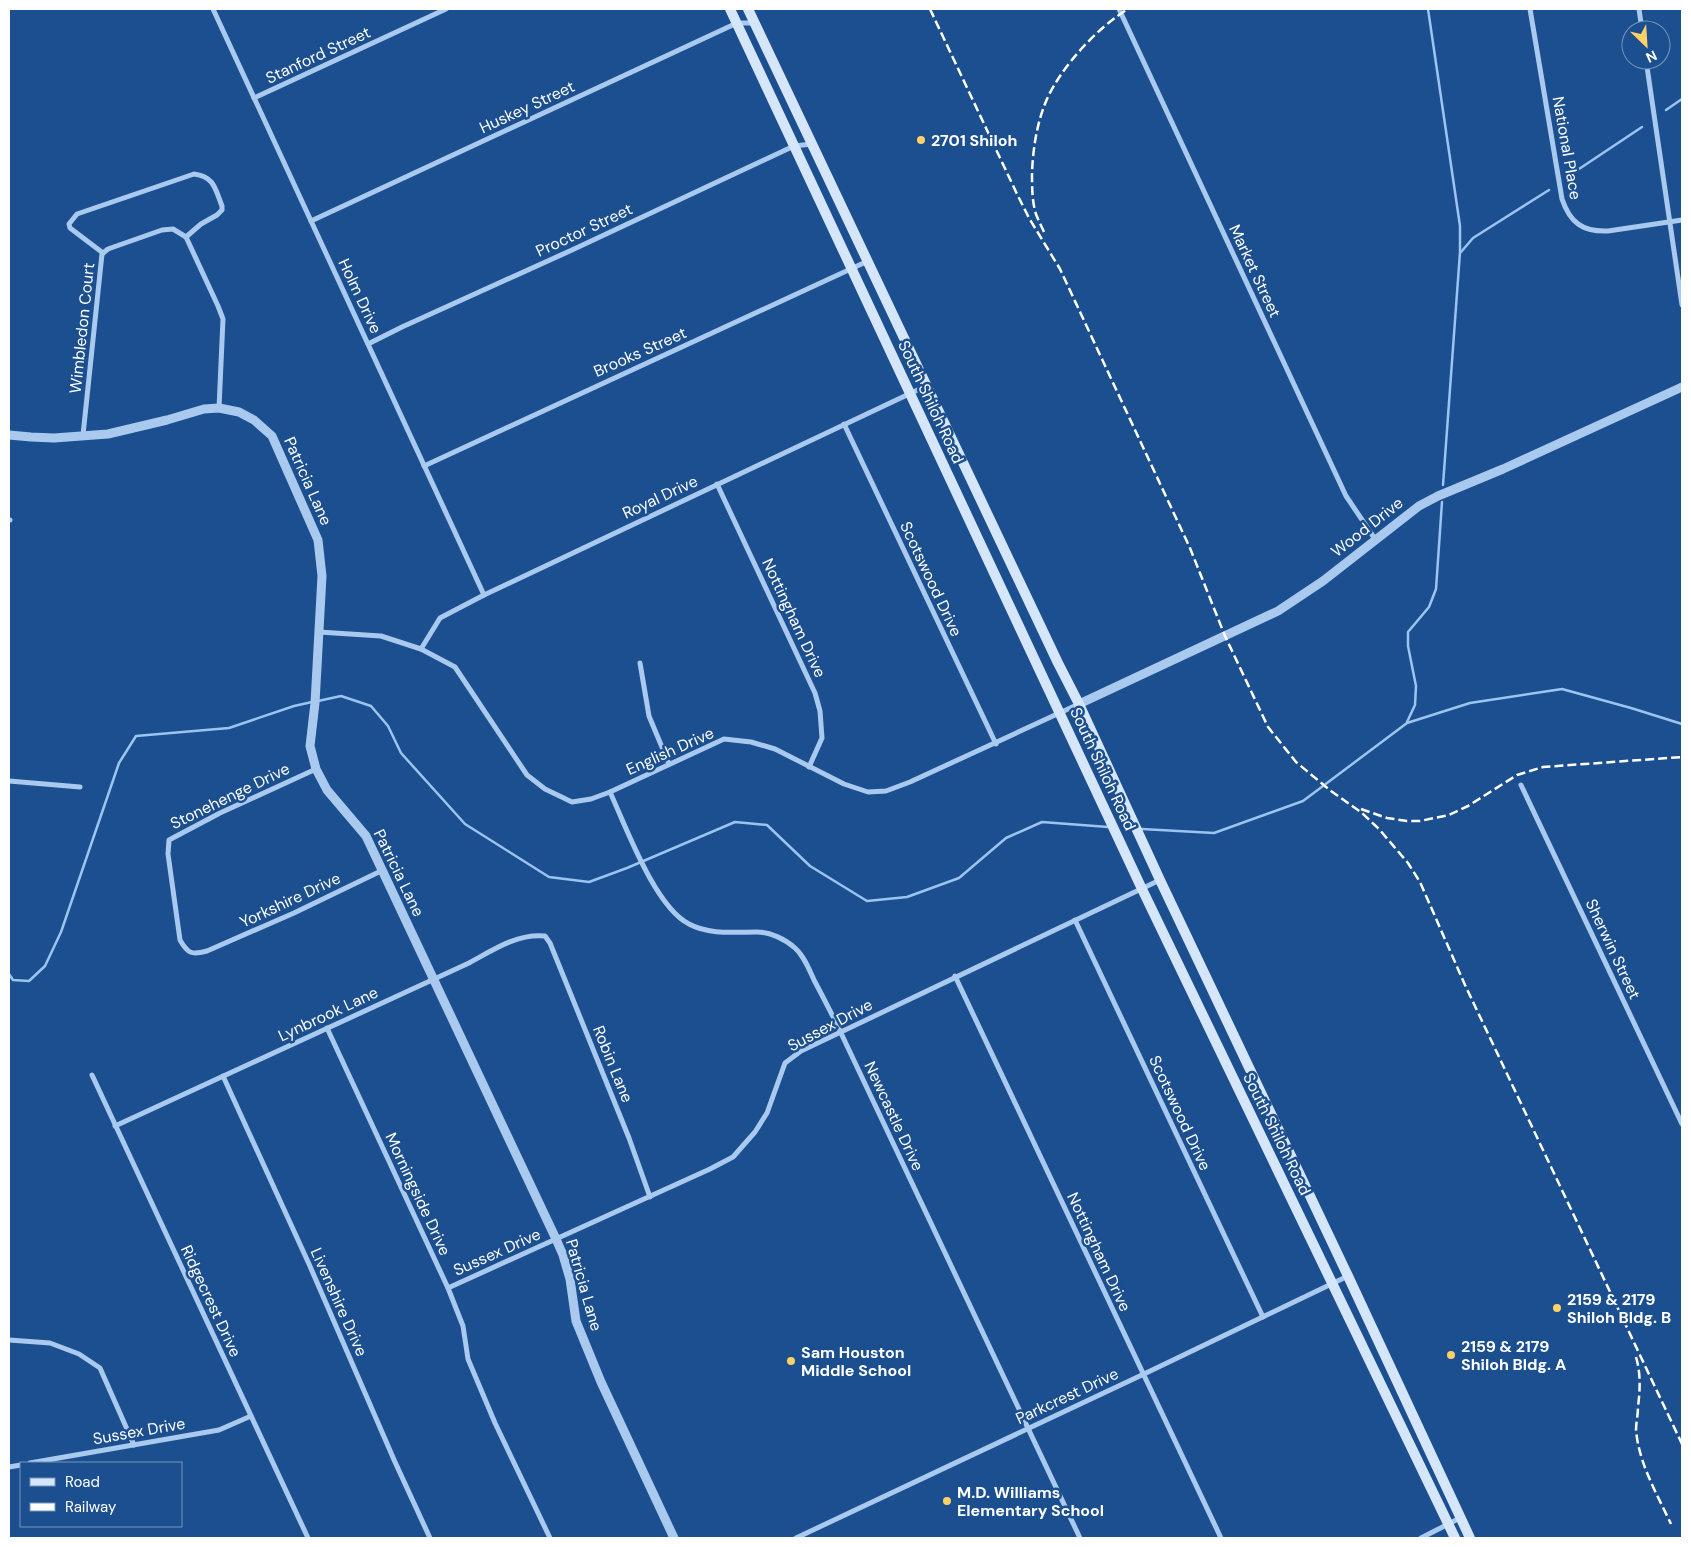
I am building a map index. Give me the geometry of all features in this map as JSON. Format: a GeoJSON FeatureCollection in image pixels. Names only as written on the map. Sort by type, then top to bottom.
{"type":"FeatureCollection","features":[{"type":"Feature","properties":{"kind":"main road","name":"South Shiloh Road"},"geometry":{"type":"LineString","coordinates":[[730,9],[1142,889],[1455,1538]]}},
{"type":"Feature","properties":{"kind":"main road","name":"South Shiloh Road"},"geometry":{"type":"LineString","coordinates":[[748,9],[1079,704],[1470,1538]]}},
{"type":"Feature","properties":{"kind":"street","name":"Holm Drive"},"geometry":{"type":"LineString","coordinates":[[212,9],[484,595]]}},
{"type":"Feature","properties":{"kind":"street","name":"Stanford Street"},"geometry":{"type":"LineString","coordinates":[[254,98],[446,9]]}},
{"type":"Feature","properties":{"kind":"street","name":"Market Street"},"geometry":{"type":"LineString","coordinates":[[1119,9],[1346,496],[1375,539]]}},
{"type":"Feature","properties":{"kind":"street","name":"National Place"},"geometry":{"type":"LineString","coordinates":[[1530,9],[1562,199],[1566,211],[1574,221],[1584,228],[1596,231],[1608,231],[1682,220]]}},
{"type":"Feature","properties":{"kind":"street","name":"Huskey Street"},"geometry":{"type":"LineString","coordinates":[[311,221],[737,23],[755,23]]}},
{"type":"Feature","properties":{"kind":"street"},"geometry":{"type":"LineString","coordinates":[[1647,70],[1682,305]]}},
{"type":"Feature","properties":{"kind":"street","name":"Proctor Street"},"geometry":{"type":"LineString","coordinates":[[368,344],[794,146],[812,144]]}},
{"type":"Feature","properties":{"kind":"street"},"geometry":{"type":"LineString","coordinates":[[103,253],[70,228],[69,224],[77,214],[194,174],[201,175],[210,180],[222,210],[186,237],[223,319],[219,408]]}},
{"type":"Feature","properties":{"kind":"street","name":"Wimbledon Court"},"geometry":{"type":"LineString","coordinates":[[83,435],[103,253],[108,249],[162,230],[172,229],[186,237]]}},
{"type":"Feature","properties":{"kind":"street","name":"Brooks Street"},"geometry":{"type":"LineString","coordinates":[[424,466],[868,261]]}},
{"type":"Feature","properties":{"kind":"street","name":"Royal Drive"},"geometry":{"type":"LineString","coordinates":[[421,650],[440,618],[484,595],[926,386]]}},
{"type":"Feature","properties":{"kind":"street","name":"Wood Drive"},"geometry":{"type":"LineString","coordinates":[[1079,704],[1278,611],[1298,599],[1419,506],[1438,496],[1503,469],[1682,387]]}},
{"type":"Feature","properties":{"kind":"street","name":"Patricia Lane"},"geometry":{"type":"LineString","coordinates":[[9,434],[54,438],[108,434],[167,420],[204,408],[219,408],[239,412],[254,420],[272,436],[318,540],[322,576],[315,699],[310,746],[316,769],[327,790],[366,836],[556,1239],[570,1279],[576,1322],[674,1538]]}},
{"type":"Feature","properties":{"kind":"street","name":"Scotswood Drive"},"geometry":{"type":"LineString","coordinates":[[844,424],[996,744]]}},
{"type":"Feature","properties":{"kind":"street","name":"Nottingham Drive"},"geometry":{"type":"LineString","coordinates":[[717,484],[815,693],[820,711],[822,738],[809,767]]}},
{"type":"Feature","properties":{"kind":"street","name":"English Drive"},"geometry":{"type":"LineString","coordinates":[[318,632],[381,636],[421,650],[455,667],[526,775],[545,789],[572,802],[591,799],[610,792],[724,739],[751,742],[767,747],[844,784],[868,792],[886,791],[996,744],[1079,704]]}},
{"type":"Feature","properties":{"kind":"street"},"geometry":{"type":"LineString","coordinates":[[640,663],[649,716],[669,764]]}},
{"type":"Feature","properties":{"kind":"street","name":"Stonehenge Drive"},"geometry":{"type":"LineString","coordinates":[[207,951],[196,954],[186,950],[180,940],[168,854],[169,840],[220,813],[316,769]]}},
{"type":"Feature","properties":{"kind":"street"},"geometry":{"type":"LineString","coordinates":[[9,781],[80,787]]}},
{"type":"Feature","properties":{"kind":"street","name":"Sherwin Street"},"geometry":{"type":"LineString","coordinates":[[1522,785],[1682,1124]]}},
{"type":"Feature","properties":{"kind":"street","name":"Newcastle Drive"},"geometry":{"type":"LineString","coordinates":[[610,792],[644,867],[668,907],[689,924],[710,930],[726,933],[760,932],[780,938],[795,948],[804,959],[840,1031],[1080,1538]]}},
{"type":"Feature","properties":{"kind":"street","name":"Yorkshire Drive"},"geometry":{"type":"LineString","coordinates":[[207,951],[294,913],[383,870]]}},
{"type":"Feature","properties":{"kind":"street","name":"Sussex Drive"},"geometry":{"type":"LineString","coordinates":[[448,1288],[733,1157],[755,1132],[767,1113],[786,1063],[801,1051],[1160,880]]}},
{"type":"Feature","properties":{"kind":"street","name":"Scotswood Drive"},"geometry":{"type":"LineString","coordinates":[[1075,920],[1263,1317]]}},
{"type":"Feature","properties":{"kind":"street","name":"Lynbrook Lane"},"geometry":{"type":"LineString","coordinates":[[115,1126],[469,963],[508,943],[534,935],[545,936],[550,943]]}},
{"type":"Feature","properties":{"kind":"street","name":"Robin Lane"},"geometry":{"type":"LineString","coordinates":[[550,943],[629,1138],[650,1196]]}},
{"type":"Feature","properties":{"kind":"street","name":"Nottingham Drive"},"geometry":{"type":"LineString","coordinates":[[955,976],[1221,1538]]}},
{"type":"Feature","properties":{"kind":"street","name":"Morningside Drive"},"geometry":{"type":"LineString","coordinates":[[327,1028],[448,1288],[463,1326],[468,1359],[495,1423],[550,1538]]}},
{"type":"Feature","properties":{"kind":"street","name":"Ridgecrest Drive"},"geometry":{"type":"LineString","coordinates":[[92,1074],[308,1538]]}},
{"type":"Feature","properties":{"kind":"street","name":"Livenshire Drive"},"geometry":{"type":"LineString","coordinates":[[223,1076],[309,1264],[430,1538]]}},
{"type":"Feature","properties":{"kind":"street","name":"Parkcrest Drive"},"geometry":{"type":"LineString","coordinates":[[796,1538],[1348,1276]]}},
{"type":"Feature","properties":{"kind":"street"},"geometry":{"type":"LineString","coordinates":[[9,1340],[50,1343],[79,1354],[100,1368],[134,1445]]}},
{"type":"Feature","properties":{"kind":"street","name":"Sussex Drive"},"geometry":{"type":"LineString","coordinates":[[36,1462],[219,1430],[251,1416]]}},
{"type":"Feature","properties":{"kind":"street"},"geometry":{"type":"LineString","coordinates":[[1421,1538],[1460,1518]]}},
{"type":"Feature","properties":{"kind":"waterway"},"geometry":{"type":"LineString","coordinates":[[1428,9],[1460,226],[1460,252],[1443,485]]}},
{"type":"Feature","properties":{"kind":"waterway"},"geometry":{"type":"LineString","coordinates":[[1666,110],[1682,99]]}},
{"type":"Feature","properties":{"kind":"waterway"},"geometry":{"type":"LineString","coordinates":[[1570,175],[1642,127]]}},
{"type":"Feature","properties":{"kind":"waterway"},"geometry":{"type":"LineString","coordinates":[[1461,252],[1473,238],[1549,190]]}},
{"type":"Feature","properties":{"kind":"waterway"},"geometry":{"type":"LineString","coordinates":[[1407,722],[1415,705],[1416,686],[1408,646],[1408,632],[1429,607],[1436,589],[1442,502]]}},
{"type":"Feature","properties":{"kind":"waterway"},"geometry":{"type":"LineString","coordinates":[[1142,829],[1214,833],[1303,801],[1407,723],[1470,703],[1562,689],[1682,724]]}},
{"type":"Feature","properties":{"kind":"waterway"},"geometry":{"type":"LineString","coordinates":[[318,701],[341,696],[371,706],[388,726],[401,753],[465,824],[549,877],[589,882],[735,822],[767,825],[810,866],[867,901],[907,897],[959,878],[1006,838],[1042,822],[1108,827]]}},
{"type":"Feature","properties":{"kind":"waterway"},"geometry":{"type":"LineString","coordinates":[[9,974],[13,980],[29,981],[45,966],[61,932],[119,763],[136,736],[229,728],[294,706],[312,702]]}},
{"type":"Feature","properties":{"kind":"railway"},"geometry":{"type":"LineString","coordinates":[[930,9],[1017,194],[1029,218],[1060,269],[1190,548],[1225,636],[1268,727],[1296,762],[1331,791],[1362,813],[1379,829],[1408,863],[1420,882],[1465,985],[1682,1444]]}},
{"type":"Feature","properties":{"kind":"railway"},"geometry":{"type":"LineString","coordinates":[[1044,232],[1035,211],[1032,178],[1038,126],[1047,99],[1071,61],[1104,26],[1128,9]]}},
{"type":"Feature","properties":{"kind":"railway"},"geometry":{"type":"LineString","coordinates":[[1361,809],[1387,818],[1420,821],[1449,815],[1468,806],[1517,775],[1543,767],[1682,757]]}},
{"type":"Feature","properties":{"kind":"railway"},"geometry":{"type":"LineString","coordinates":[[1636,1357],[1640,1382],[1636,1430],[1638,1443],[1649,1479],[1671,1524]]}},
{"type":"Feature","properties":{"kind":"place","name":"2701 Shiloh"},"geometry":{"type":"Point","coordinates":[921,140]}},
{"type":"Feature","properties":{"kind":"place","name":"2159 & 2179 Shiloh Bldg. B"},"geometry":{"type":"Point","coordinates":[1557,1308]}},
{"type":"Feature","properties":{"kind":"place","name":"2159 & 2179 Shiloh Bldg. A"},"geometry":{"type":"Point","coordinates":[1451,1355]}},
{"type":"Feature","properties":{"kind":"place","name":"Sam Houston Middle School"},"geometry":{"type":"Point","coordinates":[791,1361]}},
{"type":"Feature","properties":{"kind":"place","name":"M.D. Williams Elementary School"},"geometry":{"type":"Point","coordinates":[947,1501]}}]}
